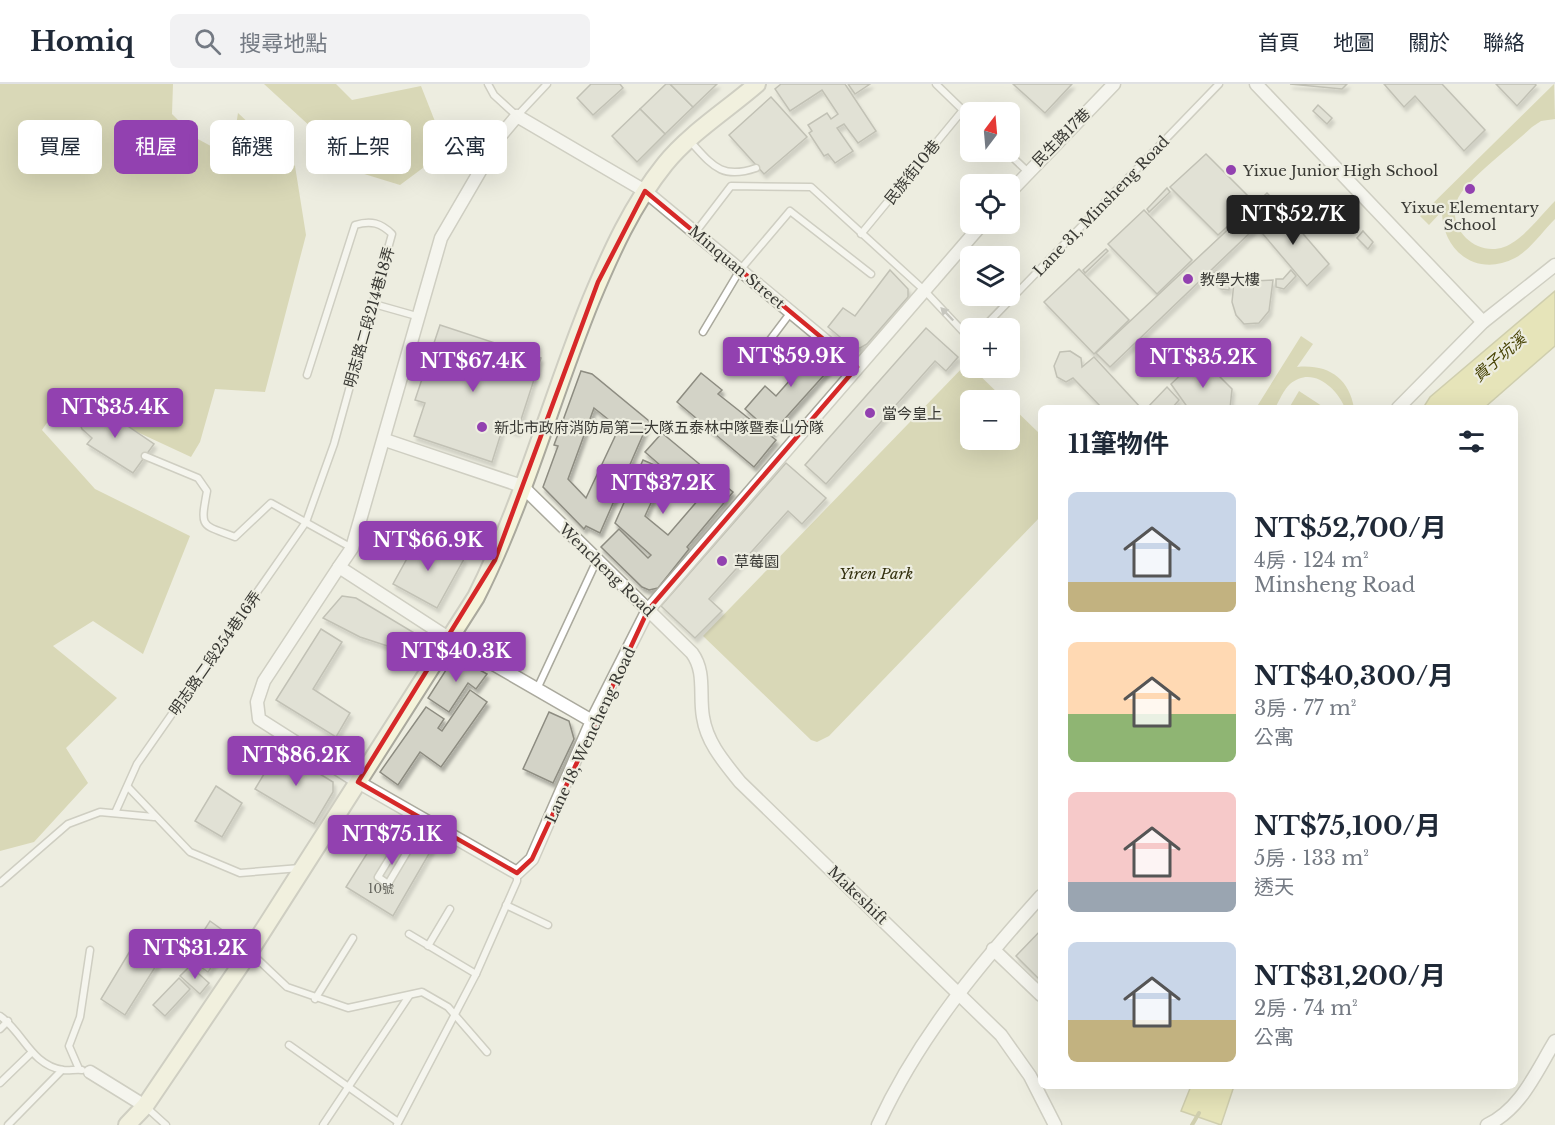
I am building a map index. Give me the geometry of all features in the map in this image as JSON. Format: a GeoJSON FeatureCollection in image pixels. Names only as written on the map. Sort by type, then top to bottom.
{"type":"FeatureCollection","features":[{"type":"Feature","properties":{"kind":"main road"},"geometry":{"type":"LineString","coordinates":[[128,1125],[145,1106],[250,951],[450,639],[495,560],[566,360],[622,229],[666,162],[758,84]]}},
{"type":"Feature","properties":{"kind":"street","name":"民生路17巷"},"geometry":{"type":"LineString","coordinates":[[1020,180],[1114,84]]}},
{"type":"Feature","properties":{"kind":"street"},"geometry":{"type":"LineString","coordinates":[[1256,84],[1483,322]]}},
{"type":"Feature","properties":{"kind":"street","name":"Minquan Street"},"geometry":{"type":"LineString","coordinates":[[517,116],[645,191],[857,367]]}},
{"type":"Feature","properties":{"kind":"street"},"geometry":{"type":"LineString","coordinates":[[516,873],[358,782],[259,718],[257,702],[264,681],[352,548],[385,440],[441,238],[501,135],[517,116]]}},
{"type":"Feature","properties":{"kind":"street"},"geometry":{"type":"LineString","coordinates":[[648,610],[973,234]]}},
{"type":"Feature","properties":{"kind":"street"},"geometry":{"type":"LineString","coordinates":[[1401,405],[1483,322],[1555,265]]}},
{"type":"Feature","properties":{"kind":"street"},"geometry":{"type":"LineString","coordinates":[[385,440],[522,486]]}},
{"type":"Feature","properties":{"kind":"street","name":"Wencheng Road"},"geometry":{"type":"LineString","coordinates":[[522,486],[692,653]]}},
{"type":"Feature","properties":{"kind":"street"},"geometry":{"type":"LineString","coordinates":[[339,567],[450,639],[592,721]]}},
{"type":"Feature","properties":{"kind":"street","name":"Lane 18, Wencheng Road"},"geometry":{"type":"LineString","coordinates":[[516,873],[532,860],[592,721],[648,610]]}},
{"type":"Feature","properties":{"kind":"street","name":"Makeshift"},"geometry":{"type":"LineString","coordinates":[[692,653],[700,670],[703,719],[708,738],[722,760],[740,782],[1001,1035],[1017,1056],[1055,1125]]}},
{"type":"Feature","properties":{"kind":"street"},"geometry":{"type":"LineString","coordinates":[[878,1125],[905,1074],[958,992],[1038,899]]}},
{"type":"Feature","properties":{"kind":"street"},"geometry":{"type":"LineString","coordinates":[[993,949],[1038,992]]}},
{"type":"Feature","properties":{"kind":"street"},"geometry":{"type":"LineString","coordinates":[[1487,1125],[1510,1110],[1522,1096],[1552,1047]]}},
{"type":"Feature","properties":{"kind":"street"},"geometry":{"type":"LineString","coordinates":[[85,1070],[145,1106]]}},
{"type":"Feature","properties":{"kind":"lane"},"geometry":{"type":"LineString","coordinates":[[488,84],[494,95],[517,116],[547,84]]}},
{"type":"Feature","properties":{"kind":"lane"},"geometry":{"type":"LineString","coordinates":[[936,84],[960,107]]}},
{"type":"Feature","properties":{"kind":"lane","name":"Lane 31, Minsheng Road"},"geometry":{"type":"LineString","coordinates":[[993,318],[1219,84]]}},
{"type":"Feature","properties":{"kind":"lane","name":"民族街10巷"},"geometry":{"type":"LineString","coordinates":[[861,234],[960,114]]}},
{"type":"Feature","properties":{"kind":"lane"},"geometry":{"type":"LineString","coordinates":[[689,141],[714,167],[729,173],[756,168]]}},
{"type":"Feature","properties":{"kind":"lane"},"geometry":{"type":"LineString","coordinates":[[1018,162],[1027,171]]}},
{"type":"Feature","properties":{"kind":"lane"},"geometry":{"type":"LineString","coordinates":[[695,232],[731,186],[811,187],[924,290],[960,328]]}},
{"type":"Feature","properties":{"kind":"lane"},"geometry":{"type":"LineString","coordinates":[[703,332],[740,270],[790,211],[871,274]]}},
{"type":"Feature","properties":{"kind":"lane","name":"明志路二段214巷18弄"},"geometry":{"type":"LineString","coordinates":[[306,522],[333,444],[392,234],[383,225],[367,221],[356,225],[307,375]]}},
{"type":"Feature","properties":{"kind":"lane"},"geometry":{"type":"LineString","coordinates":[[374,303],[420,317]]}},
{"type":"Feature","properties":{"kind":"lane"},"geometry":{"type":"LineString","coordinates":[[748,369],[791,312]]}},
{"type":"Feature","properties":{"kind":"lane"},"geometry":{"type":"LineString","coordinates":[[145,456],[198,478],[207,491],[202,519],[206,526],[235,537],[271,503],[352,548]]}},
{"type":"Feature","properties":{"kind":"lane","name":"明志路二段254巷16弄"},"geometry":{"type":"LineString","coordinates":[[115,813],[129,787],[137,764],[306,522]]}},
{"type":"Feature","properties":{"kind":"lane"},"geometry":{"type":"LineString","coordinates":[[536,689],[597,560]]}},
{"type":"Feature","properties":{"kind":"lane"},"geometry":{"type":"LineString","coordinates":[[129,787],[190,852],[240,873],[303,867]]}},
{"type":"Feature","properties":{"kind":"lane"},"geometry":{"type":"LineString","coordinates":[[0,883],[68,825],[100,812],[155,817]]}},
{"type":"Feature","properties":{"kind":"lane"},"geometry":{"type":"LineString","coordinates":[[397,846],[402,848],[407,852],[388,884],[378,877],[397,846]]}},
{"type":"Feature","properties":{"kind":"lane"},"geometry":{"type":"LineString","coordinates":[[289,1045],[398,1124],[476,974],[517,881],[516,873]]}},
{"type":"Feature","properties":{"kind":"lane"},"geometry":{"type":"LineString","coordinates":[[506,906],[548,925]]}},
{"type":"Feature","properties":{"kind":"lane"},"geometry":{"type":"LineString","coordinates":[[428,946],[450,909]]}},
{"type":"Feature","properties":{"kind":"lane"},"geometry":{"type":"LineString","coordinates":[[409,934],[476,974]]}},
{"type":"Feature","properties":{"kind":"lane"},"geometry":{"type":"LineString","coordinates":[[315,999],[353,938]]}},
{"type":"Feature","properties":{"kind":"lane"},"geometry":{"type":"LineString","coordinates":[[85,1070],[69,1046],[80,1017],[90,950]]}},
{"type":"Feature","properties":{"kind":"lane"},"geometry":{"type":"LineString","coordinates":[[250,951],[287,987],[315,999],[348,1008],[422,992],[448,1007],[453,1016],[487,1052]]}},
{"type":"Feature","properties":{"kind":"lane"},"geometry":{"type":"LineString","coordinates":[[323,1125],[409,996]]}},
{"type":"Feature","properties":{"kind":"lane"},"geometry":{"type":"LineString","coordinates":[[0,1016],[8,1022],[31,1053],[62,1070],[85,1070]]}},
{"type":"Feature","properties":{"kind":"lane"},"geometry":{"type":"LineString","coordinates":[[0,1029],[8,1022]]}},
{"type":"Feature","properties":{"kind":"lane"},"geometry":{"type":"LineString","coordinates":[[0,1083],[31,1053]]}},
{"type":"Feature","properties":{"kind":"lane"},"geometry":{"type":"LineString","coordinates":[[8,1125],[62,1070]]}},
{"type":"Feature","properties":{"kind":"lane"},"geometry":{"type":"LineString","coordinates":[[145,1106],[166,1125]]}},
{"type":"Feature","properties":{"kind":"highlighted area"},"geometry":{"type":"Polygon","coordinates":[[[645,191],[857,367],[648,610],[532,859],[517,873],[358,782],[495,560],[598,282],[645,191]]]}},
{"type":"Feature","properties":{"kind":"green space"},"geometry":{"type":"Polygon","coordinates":[[[0,84],[173,84],[172,114],[178,120],[114,120],[114,174],[198,174],[198,139],[210,146],[210,174],[294,174],[294,165],[306,235],[265,392],[215,389],[200,442],[191,457],[64,398],[42,430],[95,489],[190,536],[143,654],[93,621],[53,646],[117,698],[66,748],[88,783],[34,842],[0,851],[0,84]]]}},
{"type":"Feature","properties":{"kind":"green space"},"geometry":{"type":"Polygon","coordinates":[[[264,84],[336,84],[352,100],[421,86],[434,120],[423,120],[423,168],[400,185],[364,174],[411,174],[411,120],[306,120],[306,123],[264,84]]]}},
{"type":"Feature","properties":{"kind":"green space"},"geometry":{"type":"Polygon","coordinates":[[[1554,84],[1555,119],[1541,121],[1532,127],[1475,177],[1461,193],[1456,204],[1455,215],[1463,235],[1481,247],[1492,249],[1504,247],[1518,239],[1555,201],[1555,219],[1521,255],[1515,258],[1488,265],[1464,257],[1448,238],[1442,211],[1429,225],[1420,216],[1554,84]]]}},
{"type":"Feature","properties":{"kind":"green space"},"geometry":{"type":"Polygon","coordinates":[[[238,113],[246,120],[237,120],[238,113]]]}},
{"type":"Feature","properties":{"kind":"green space"},"geometry":{"type":"Polygon","coordinates":[[[1301,336],[1313,344],[1297,367],[1318,368],[1335,375],[1347,389],[1353,405],[1344,405],[1336,393],[1323,381],[1307,377],[1290,384],[1277,405],[1258,405],[1301,336]]]}},
{"type":"Feature","properties":{"kind":"green space","name":"Yiren Park"},"geometry":{"type":"Polygon","coordinates":[[[960,370],[960,378],[982,378],[995,390],[960,390],[960,450],[1020,450],[1020,415],[1038,432],[1038,519],[829,736],[817,742],[811,740],[703,636],[960,370]]]}},
{"type":"Feature","properties":{"kind":"green space"},"geometry":{"type":"Polygon","coordinates":[[[1299,391],[1320,405],[1291,405],[1299,391]]]}},
{"type":"Feature","properties":{"kind":"water"},"geometry":{"type":"Polygon","coordinates":[[[1555,291],[1555,346],[1487,405],[1425,405],[1430,397],[1555,291]]]}},
{"type":"Feature","properties":{"kind":"water"},"geometry":{"type":"Polygon","coordinates":[[[1190,1089],[1233,1089],[1221,1125],[1181,1111],[1190,1089]]]}},
{"type":"Feature","properties":{"kind":"building"},"geometry":{"type":"Polygon","coordinates":[[[591,84],[620,84],[623,88],[593,115],[577,98],[591,84]]]}},
{"type":"Feature","properties":{"kind":"building"},"geometry":{"type":"Polygon","coordinates":[[[666,84],[670,84],[693,107],[665,134],[640,109],[666,84]]]}},
{"type":"Feature","properties":{"kind":"building"},"geometry":{"type":"Polygon","coordinates":[[[670,84],[717,84],[693,107],[670,84]]]}},
{"type":"Feature","properties":{"kind":"building"},"geometry":{"type":"Polygon","coordinates":[[[781,84],[845,84],[876,131],[858,143],[844,124],[837,128],[853,151],[835,163],[828,154],[824,156],[809,133],[812,131],[808,125],[827,113],[831,119],[838,114],[822,90],[790,111],[775,89],[781,84]]]}},
{"type":"Feature","properties":{"kind":"building"},"geometry":{"type":"Polygon","coordinates":[[[848,84],[870,84],[855,94],[848,84]]]}},
{"type":"Feature","properties":{"kind":"building"},"geometry":{"type":"Polygon","coordinates":[[[1013,84],[1072,84],[1045,113],[1013,84]]]}},
{"type":"Feature","properties":{"kind":"building"},"geometry":{"type":"Polygon","coordinates":[[[1290,84],[1347,84],[1342,89],[1290,84]]]}},
{"type":"Feature","properties":{"kind":"building"},"geometry":{"type":"Polygon","coordinates":[[[1384,84],[1442,84],[1485,130],[1464,151],[1415,96],[1404,107],[1384,84]]]}},
{"type":"Feature","properties":{"kind":"building"},"geometry":{"type":"Polygon","coordinates":[[[1496,84],[1535,84],[1536,85],[1517,106],[1496,84]]]}},
{"type":"Feature","properties":{"kind":"building"},"geometry":{"type":"Polygon","coordinates":[[[771,97],[807,137],[764,174],[729,135],[771,97]]]}},
{"type":"Feature","properties":{"kind":"building"},"geometry":{"type":"Polygon","coordinates":[[[1318,105],[1332,118],[1327,124],[1313,111],[1318,105]]]}},
{"type":"Feature","properties":{"kind":"building"},"geometry":{"type":"Polygon","coordinates":[[[640,109],[665,134],[637,162],[612,136],[640,109]]]}},
{"type":"Feature","properties":{"kind":"building"},"geometry":{"type":"Polygon","coordinates":[[[1206,154],[1254,202],[1218,235],[1170,187],[1206,154]]]}},
{"type":"Feature","properties":{"kind":"building"},"geometry":{"type":"Polygon","coordinates":[[[1167,188],[1170,192],[1149,212],[1147,209],[1167,188]]]}},
{"type":"Feature","properties":{"kind":"building","name":"教學大樓"},"geometry":{"type":"Polygon","coordinates":[[[1267,193],[1279,205],[1110,367],[1096,353],[1267,193]]]}},
{"type":"Feature","properties":{"kind":"building"},"geometry":{"type":"Polygon","coordinates":[[[1280,207],[1329,264],[1307,286],[1257,227],[1280,207]]]}},
{"type":"Feature","properties":{"kind":"building"},"geometry":{"type":"Polygon","coordinates":[[[1144,210],[1192,260],[1157,294],[1108,244],[1144,210]]]}},
{"type":"Feature","properties":{"kind":"building"},"geometry":{"type":"Polygon","coordinates":[[[1363,231],[1373,242],[1368,249],[1357,238],[1363,231]]]}},
{"type":"Feature","properties":{"kind":"building"},"geometry":{"type":"Polygon","coordinates":[[[1106,249],[1108,251],[1085,273],[1083,270],[1106,249]]]}},
{"type":"Feature","properties":{"kind":"building"},"geometry":{"type":"Polygon","coordinates":[[[1079,269],[1129,320],[1094,354],[1044,302],[1079,269]]]}},
{"type":"Feature","properties":{"kind":"building"},"geometry":{"type":"Polygon","coordinates":[[[890,270],[908,289],[908,297],[867,344],[860,348],[852,347],[828,327],[843,308],[855,316],[890,270]]]}},
{"type":"Feature","properties":{"kind":"building"},"geometry":{"type":"Polygon","coordinates":[[[1291,270],[1296,276],[1284,289],[1276,287],[1276,279],[1283,279],[1291,270]]]}},
{"type":"Feature","properties":{"kind":"building"},"geometry":{"type":"Polygon","coordinates":[[[1216,271],[1225,281],[1230,281],[1229,290],[1221,289],[1211,276],[1216,271]]]}},
{"type":"Feature","properties":{"kind":"building"},"geometry":{"type":"Polygon","coordinates":[[[1273,280],[1269,311],[1259,323],[1244,324],[1236,315],[1232,302],[1234,282],[1273,280]]]}},
{"type":"Feature","properties":{"kind":"building"},"geometry":{"type":"Polygon","coordinates":[[[440,325],[541,358],[517,432],[503,427],[492,462],[414,436],[425,403],[415,400],[440,325]]]}},
{"type":"Feature","properties":{"kind":"building","name":"當今皇上"},"geometry":{"type":"Polygon","coordinates":[[[926,328],[958,357],[946,371],[935,361],[826,484],[805,465],[926,328]]]}},
{"type":"Feature","properties":{"kind":"building"},"geometry":{"type":"Polygon","coordinates":[[[807,340],[834,364],[772,433],[745,409],[765,386],[776,396],[798,371],[787,362],[807,340]]]}},
{"type":"Feature","properties":{"kind":"building"},"geometry":{"type":"Polygon","coordinates":[[[1070,351],[1081,358],[1082,367],[1094,357],[1138,405],[1099,405],[1073,378],[1066,382],[1057,377],[1054,366],[1060,352],[1070,351]]]}},
{"type":"Feature","properties":{"kind":"building"},"geometry":{"type":"Polygon","coordinates":[[[1191,365],[1214,371],[1232,389],[1230,405],[1186,405],[1171,384],[1191,365]]]}},
{"type":"Feature","properties":{"kind":"building"},"geometry":{"type":"Polygon","coordinates":[[[581,371],[592,374],[649,421],[600,533],[586,526],[584,529],[543,487],[558,446],[554,445],[581,371]],[[594,408],[568,479],[586,498],[619,428],[594,408]]]}},
{"type":"Feature","properties":{"kind":"building"},"geometry":{"type":"Polygon","coordinates":[[[701,373],[722,390],[718,394],[776,440],[754,467],[677,402],[701,373]]]}},
{"type":"Feature","properties":{"kind":"building"},"geometry":{"type":"Polygon","coordinates":[[[1167,387],[1179,400],[1175,405],[1150,405],[1167,387]]]}},
{"type":"Feature","properties":{"kind":"building"},"geometry":{"type":"Polygon","coordinates":[[[89,405],[108,416],[110,414],[154,444],[133,473],[87,444],[92,438],[82,429],[78,419],[89,405]]]}},
{"type":"Feature","properties":{"kind":"building"},"geometry":{"type":"Polygon","coordinates":[[[662,433],[733,492],[687,547],[689,549],[658,588],[649,590],[642,587],[601,547],[619,529],[648,558],[651,555],[615,523],[643,460],[665,470],[645,452],[662,433]],[[666,470],[645,516],[668,535],[699,499],[666,470]]]}},
{"type":"Feature","properties":{"kind":"building","name":"草莓園"},"geometry":{"type":"Polygon","coordinates":[[[786,463],[826,498],[802,524],[788,511],[709,599],[722,611],[695,638],[661,606],[786,463]]]}},
{"type":"Feature","properties":{"kind":"building"},"geometry":{"type":"Polygon","coordinates":[[[420,535],[464,559],[437,608],[393,584],[420,535]]]}},
{"type":"Feature","properties":{"kind":"building"},"geometry":{"type":"Polygon","coordinates":[[[342,596],[356,598],[421,637],[424,647],[418,656],[360,637],[323,618],[342,596]]]}},
{"type":"Feature","properties":{"kind":"building"},"geometry":{"type":"Polygon","coordinates":[[[321,629],[342,642],[313,689],[350,713],[336,737],[276,700],[321,629]]]}},
{"type":"Feature","properties":{"kind":"building"},"geometry":{"type":"Polygon","coordinates":[[[455,656],[487,674],[476,689],[468,683],[449,712],[428,698],[455,656]]]}},
{"type":"Feature","properties":{"kind":"building"},"geometry":{"type":"Polygon","coordinates":[[[470,690],[487,702],[441,767],[420,752],[398,785],[380,772],[426,707],[444,719],[438,728],[442,731],[470,690]]]}},
{"type":"Feature","properties":{"kind":"building"},"geometry":{"type":"Polygon","coordinates":[[[549,712],[569,721],[574,739],[553,783],[523,769],[549,712]]]}},
{"type":"Feature","properties":{"kind":"building"},"geometry":{"type":"Polygon","coordinates":[[[279,749],[333,782],[333,792],[314,824],[255,789],[279,749]]]}},
{"type":"Feature","properties":{"kind":"building"},"geometry":{"type":"Polygon","coordinates":[[[216,786],[242,803],[222,837],[195,821],[216,786]]]}},
{"type":"Feature","properties":{"kind":"building"},"geometry":{"type":"Polygon","coordinates":[[[401,820],[437,840],[393,916],[346,887],[383,828],[401,820]]]}},
{"type":"Feature","properties":{"kind":"building"},"geometry":{"type":"Polygon","coordinates":[[[210,921],[232,937],[208,972],[187,957],[210,921]]]}},
{"type":"Feature","properties":{"kind":"building"},"geometry":{"type":"Polygon","coordinates":[[[1038,933],[1038,978],[1016,956],[1038,933]]]}},
{"type":"Feature","properties":{"kind":"building"},"geometry":{"type":"Polygon","coordinates":[[[139,936],[164,953],[125,1015],[101,999],[139,936]]]}},
{"type":"Feature","properties":{"kind":"building"},"geometry":{"type":"Polygon","coordinates":[[[190,966],[209,983],[200,994],[180,976],[190,966]]]}},
{"type":"Feature","properties":{"kind":"building"},"geometry":{"type":"Polygon","coordinates":[[[179,978],[190,989],[165,1016],[153,1005],[179,978]]]}},
{"type":"Feature","properties":{"kind":"waterway","name":"貴子坑溪"},"geometry":{"type":"LineString","coordinates":[[1192,1125],[1199,1113]]}},
{"type":"Feature","properties":{"kind":"place","name":"Yixue Junior High School"},"geometry":{"type":"Point","coordinates":[1231,170]}},
{"type":"Feature","properties":{"kind":"place","name":"Yixue Elementary School"},"geometry":{"type":"Point","coordinates":[1470,189]}},
{"type":"Feature","properties":{"kind":"place","name":"教學大樓"},"geometry":{"type":"Point","coordinates":[1188,279]}},
{"type":"Feature","properties":{"kind":"place","name":"當今皇上"},"geometry":{"type":"Point","coordinates":[870,413]}},
{"type":"Feature","properties":{"kind":"place","name":"新北市政府消防局第二大隊五泰林中隊暨泰山分隊"},"geometry":{"type":"Point","coordinates":[482,427]}},
{"type":"Feature","properties":{"kind":"place","name":"草莓園"},"geometry":{"type":"Point","coordinates":[722,561]}}]}
